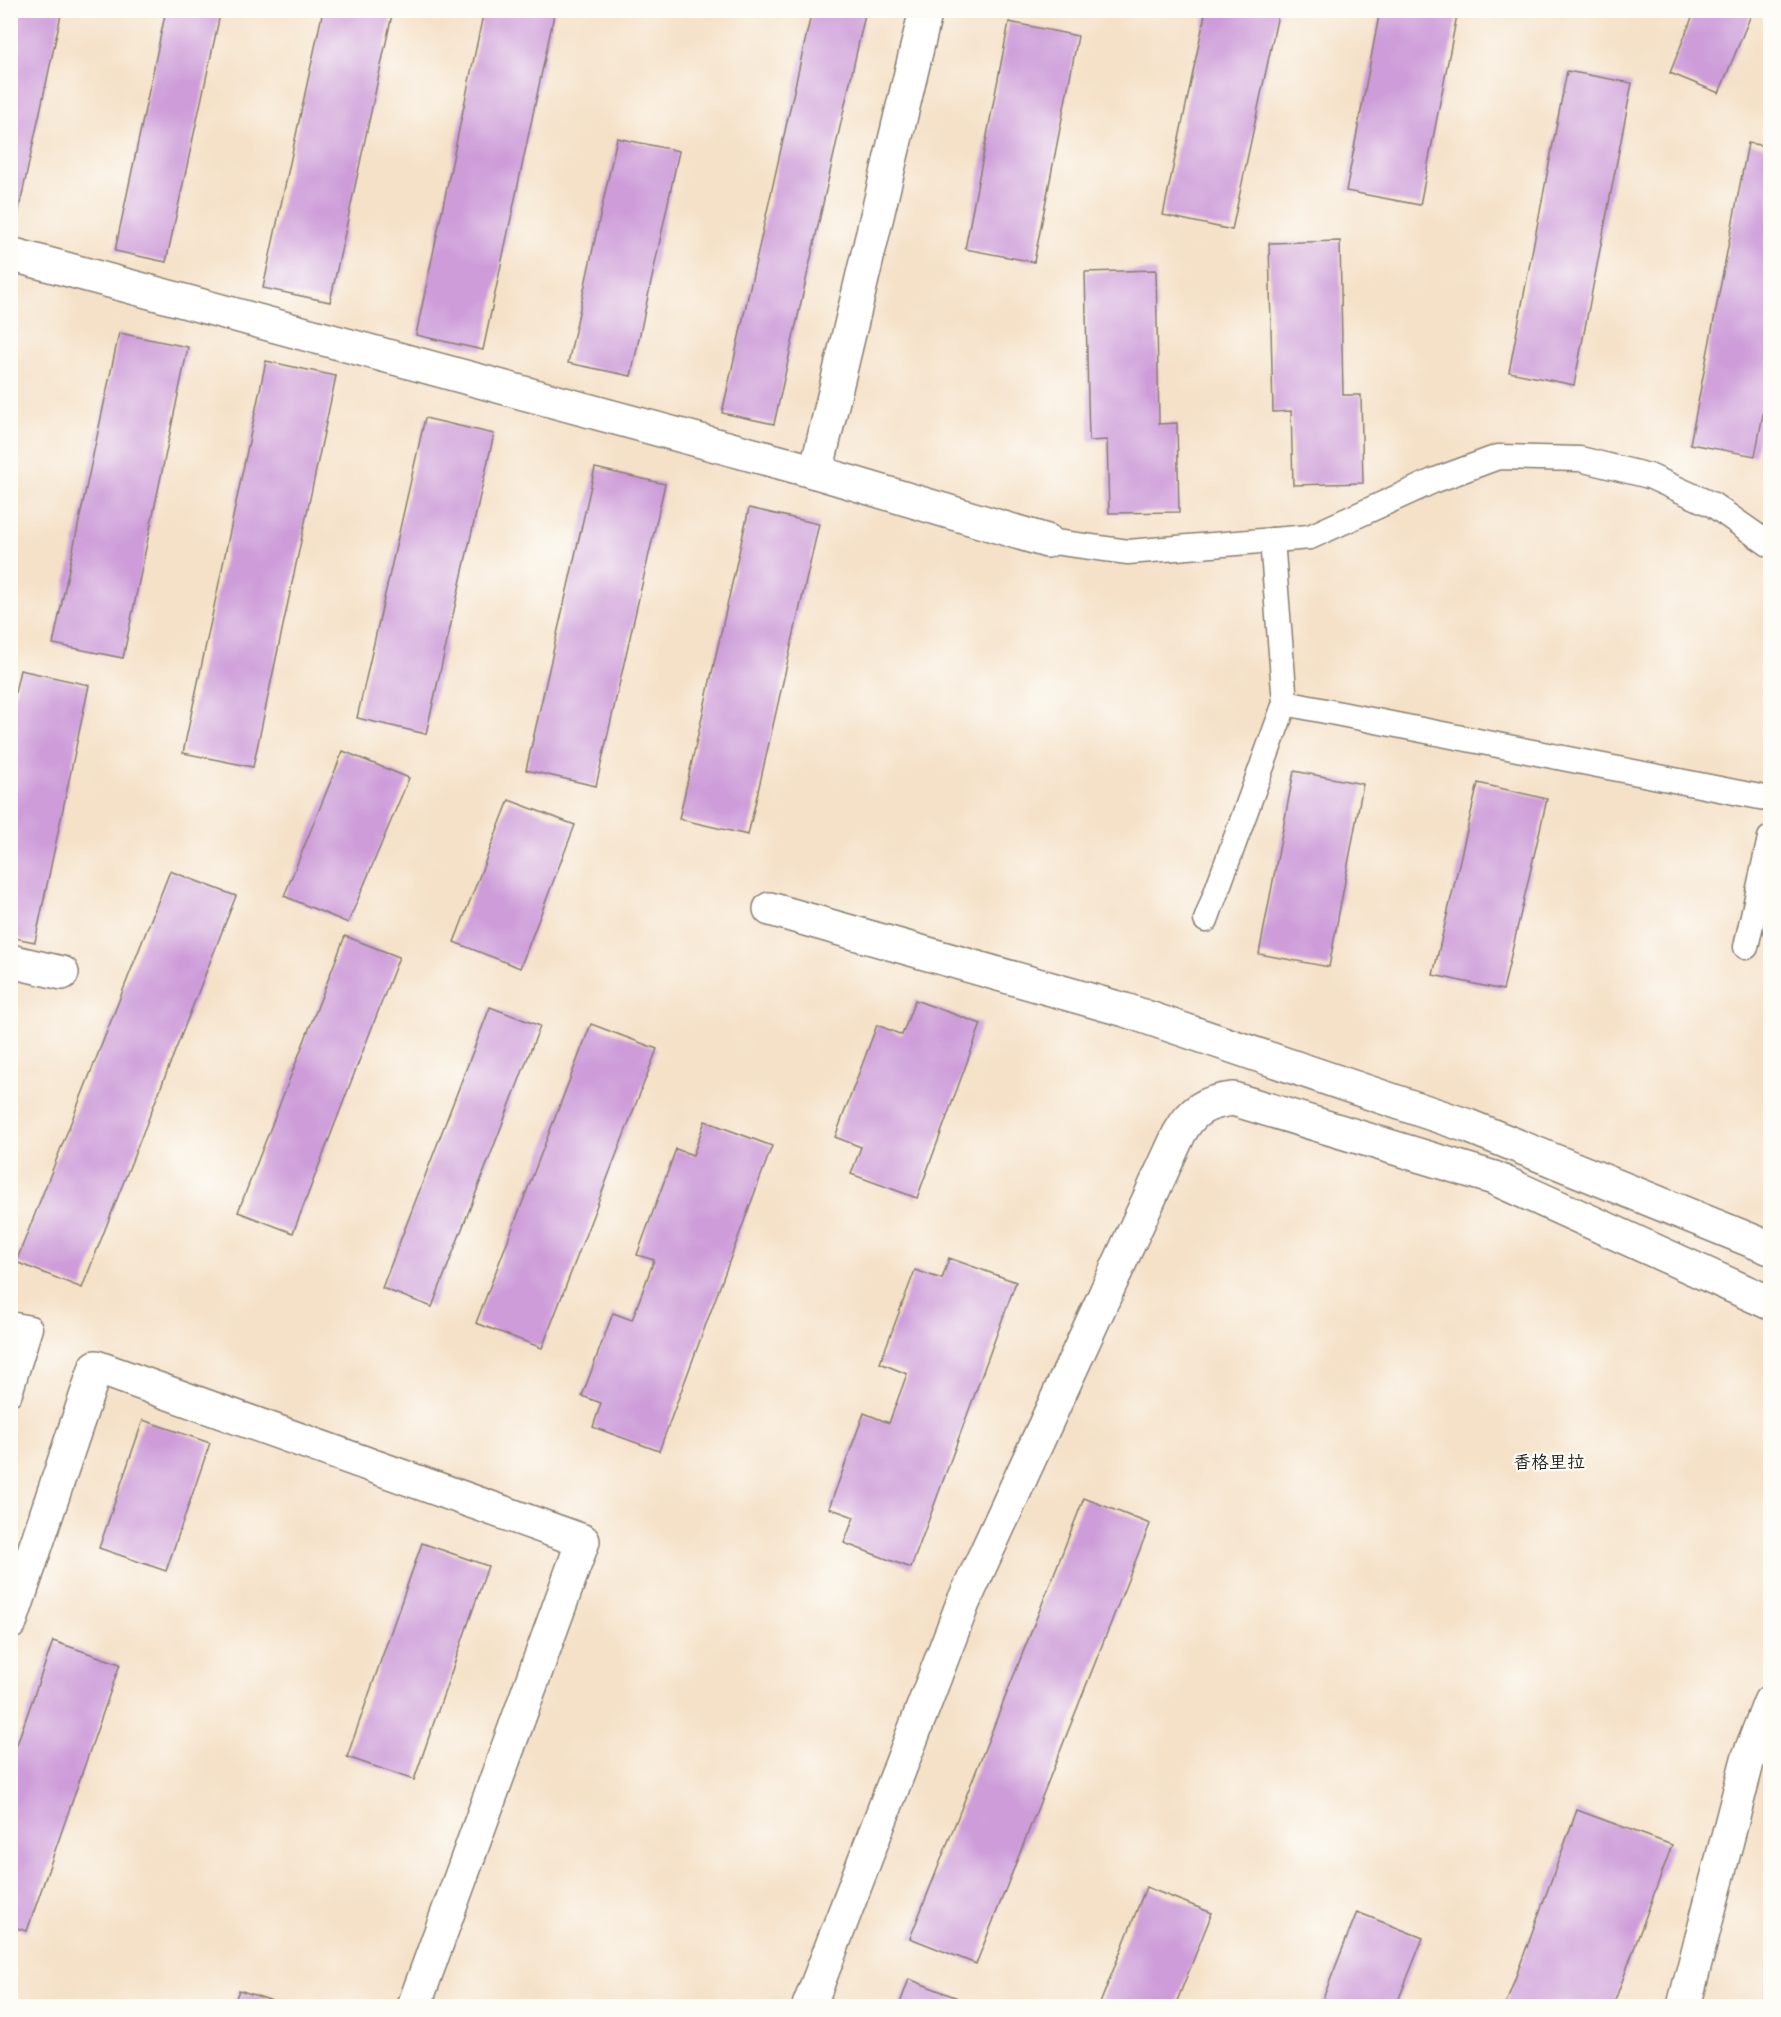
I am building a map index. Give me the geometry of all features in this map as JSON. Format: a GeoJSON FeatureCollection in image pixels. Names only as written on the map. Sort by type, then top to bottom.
{"type":"FeatureCollection","features":[{"type":"Feature","properties":{"kind":"street"},"geometry":{"type":"LineString","coordinates":[[816,472],[926,10]]}},
{"type":"Feature","properties":{"kind":"street"},"geometry":{"type":"LineString","coordinates":[[10,254],[816,472],[1047,541]]}},
{"type":"Feature","properties":{"kind":"street"},"geometry":{"type":"LineString","coordinates":[[770,909],[1125,1010],[1468,1126],[1770,1248]]}},
{"type":"Feature","properties":{"kind":"street"},"geometry":{"type":"LineString","coordinates":[[10,962],[62,973]]}},
{"type":"Feature","properties":{"kind":"street"},"geometry":{"type":"LineString","coordinates":[[808,2007],[963,1603],[1179,1134],[1187,1119],[1201,1108],[1216,1101],[1233,1099],[1494,1178],[1770,1303]]}},
{"type":"Feature","properties":{"kind":"street"},"geometry":{"type":"LineString","coordinates":[[10,1623],[96,1367],[583,1540],[414,2007]]}},
{"type":"Feature","properties":{"kind":"street"},"geometry":{"type":"LineString","coordinates":[[1684,2007],[1748,1759],[1770,1702]]}},
{"type":"Feature","properties":{"kind":"lane"},"geometry":{"type":"LineString","coordinates":[[1047,541],[1128,552],[1310,537],[1433,481],[1498,458],[1580,459],[1649,476],[1713,505],[1770,545]]}},
{"type":"Feature","properties":{"kind":"lane"},"geometry":{"type":"LineString","coordinates":[[1206,920],[1285,703],[1272,540]]}},
{"type":"Feature","properties":{"kind":"lane"},"geometry":{"type":"LineString","coordinates":[[1285,703],[1770,799]]}},
{"type":"Feature","properties":{"kind":"lane"},"geometry":{"type":"LineString","coordinates":[[1746,947],[1770,838]]}},
{"type":"Feature","properties":{"kind":"lane"},"geometry":{"type":"LineString","coordinates":[[10,1324],[30,1328],[10,1393]]}},
{"type":"Feature","properties":{"kind":"building"},"geometry":{"type":"Polygon","coordinates":[[[10,10],[62,10],[16,223],[10,222],[10,10]]]}},
{"type":"Feature","properties":{"kind":"building"},"geometry":{"type":"Polygon","coordinates":[[[166,10],[221,10],[166,262],[115,251],[166,10]]]}},
{"type":"Feature","properties":{"kind":"building"},"geometry":{"type":"Polygon","coordinates":[[[323,10],[393,10],[330,302],[263,288],[323,10]]]}},
{"type":"Feature","properties":{"kind":"building"},"geometry":{"type":"Polygon","coordinates":[[[484,10],[555,10],[483,350],[416,335],[484,10]]]}},
{"type":"Feature","properties":{"kind":"building"},"geometry":{"type":"Polygon","coordinates":[[[812,10],[866,10],[774,424],[722,413],[812,10]]]}},
{"type":"Feature","properties":{"kind":"building"},"geometry":{"type":"Polygon","coordinates":[[[1206,10],[1279,10],[1232,230],[1163,215],[1206,10]]]}},
{"type":"Feature","properties":{"kind":"building"},"geometry":{"type":"Polygon","coordinates":[[[1380,10],[1458,10],[1420,205],[1346,191],[1380,10]]]}},
{"type":"Feature","properties":{"kind":"building"},"geometry":{"type":"Polygon","coordinates":[[[1695,10],[1753,10],[1719,93],[1670,73],[1695,10]]]}},
{"type":"Feature","properties":{"kind":"building"},"geometry":{"type":"Polygon","coordinates":[[[1009,22],[1078,36],[1034,262],[965,249],[1009,22]]]}},
{"type":"Feature","properties":{"kind":"building"},"geometry":{"type":"Polygon","coordinates":[[[1567,71],[1632,83],[1574,385],[1509,372],[1567,71]]]}},
{"type":"Feature","properties":{"kind":"building"},"geometry":{"type":"Polygon","coordinates":[[[617,138],[679,151],[631,376],[568,363],[617,138]]]}},
{"type":"Feature","properties":{"kind":"building"},"geometry":{"type":"Polygon","coordinates":[[[1748,143],[1770,147],[1770,378],[1755,456],[1690,444],[1748,143]]]}},
{"type":"Feature","properties":{"kind":"building"},"geometry":{"type":"Polygon","coordinates":[[[1340,241],[1343,395],[1361,395],[1363,483],[1293,485],[1291,411],[1273,412],[1269,243],[1340,241]]]}},
{"type":"Feature","properties":{"kind":"building"},"geometry":{"type":"Polygon","coordinates":[[[1156,270],[1159,424],[1177,423],[1179,512],[1109,513],[1107,440],[1089,441],[1085,272],[1156,270]]]}},
{"type":"Feature","properties":{"kind":"building"},"geometry":{"type":"Polygon","coordinates":[[[10,291],[16,293],[12,314],[10,314],[10,291]]]}},
{"type":"Feature","properties":{"kind":"building"},"geometry":{"type":"Polygon","coordinates":[[[119,333],[188,347],[123,658],[53,644],[119,333]]]}},
{"type":"Feature","properties":{"kind":"building"},"geometry":{"type":"Polygon","coordinates":[[[266,361],[336,376],[253,767],[183,753],[266,361]]]}},
{"type":"Feature","properties":{"kind":"building"},"geometry":{"type":"Polygon","coordinates":[[[425,418],[494,434],[426,734],[357,718],[425,418]]]}},
{"type":"Feature","properties":{"kind":"building"},"geometry":{"type":"Polygon","coordinates":[[[595,468],[665,484],[596,786],[526,770],[595,468]]]}},
{"type":"Feature","properties":{"kind":"building"},"geometry":{"type":"Polygon","coordinates":[[[749,508],[819,524],[748,835],[679,819],[749,508]]]}},
{"type":"Feature","properties":{"kind":"building"},"geometry":{"type":"Polygon","coordinates":[[[20,670],[89,685],[35,942],[10,937],[10,715],[20,670]]]}},
{"type":"Feature","properties":{"kind":"building"},"geometry":{"type":"Polygon","coordinates":[[[343,751],[409,778],[348,923],[284,896],[343,751]]]}},
{"type":"Feature","properties":{"kind":"building"},"geometry":{"type":"Polygon","coordinates":[[[1294,771],[1363,784],[1329,967],[1259,954],[1294,771]]]}},
{"type":"Feature","properties":{"kind":"building"},"geometry":{"type":"Polygon","coordinates":[[[1478,783],[1547,799],[1503,990],[1433,975],[1478,783]]]}},
{"type":"Feature","properties":{"kind":"building"},"geometry":{"type":"Polygon","coordinates":[[[509,800],[575,825],[520,968],[454,942],[509,800]]]}},
{"type":"Feature","properties":{"kind":"building"},"geometry":{"type":"Polygon","coordinates":[[[170,871],[236,896],[82,1288],[16,1262],[170,871]]]}},
{"type":"Feature","properties":{"kind":"building"},"geometry":{"type":"Polygon","coordinates":[[[345,936],[399,957],[293,1233],[238,1212],[345,936]]]}},
{"type":"Feature","properties":{"kind":"building"},"geometry":{"type":"Polygon","coordinates":[[[915,1000],[981,1024],[917,1198],[851,1174],[861,1147],[835,1137],[877,1025],[902,1035],[915,1000]]]}},
{"type":"Feature","properties":{"kind":"building"},"geometry":{"type":"Polygon","coordinates":[[[10,1001],[16,1002],[12,1026],[10,1025],[10,1001]]]}},
{"type":"Feature","properties":{"kind":"building"},"geometry":{"type":"Polygon","coordinates":[[[490,1007],[540,1026],[432,1307],[382,1288],[490,1007]]]}},
{"type":"Feature","properties":{"kind":"building"},"geometry":{"type":"Polygon","coordinates":[[[591,1024],[657,1049],[542,1348],[476,1323],[591,1024]]]}},
{"type":"Feature","properties":{"kind":"building"},"geometry":{"type":"Polygon","coordinates":[[[705,1121],[772,1146],[659,1451],[593,1427],[601,1403],[582,1396],[613,1313],[632,1320],[654,1260],[637,1255],[676,1149],[693,1155],[705,1121]]]}},
{"type":"Feature","properties":{"kind":"building"},"geometry":{"type":"Polygon","coordinates":[[[949,1258],[1016,1282],[911,1568],[844,1543],[854,1517],[829,1508],[864,1413],[889,1423],[907,1374],[880,1363],[915,1270],[942,1279],[949,1258]]]}},
{"type":"Feature","properties":{"kind":"building"},"geometry":{"type":"Polygon","coordinates":[[[143,1420],[210,1443],[166,1571],[99,1548],[143,1420]]]}},
{"type":"Feature","properties":{"kind":"building"},"geometry":{"type":"Polygon","coordinates":[[[1084,1498],[1150,1524],[976,1964],[910,1938],[1084,1498]]]}},
{"type":"Feature","properties":{"kind":"building"},"geometry":{"type":"Polygon","coordinates":[[[422,1543],[488,1566],[414,1780],[347,1757],[422,1543]]]}},
{"type":"Feature","properties":{"kind":"building"},"geometry":{"type":"Polygon","coordinates":[[[53,1641],[120,1664],[27,1931],[10,1926],[10,1764],[53,1641]]]}},
{"type":"Feature","properties":{"kind":"building"},"geometry":{"type":"Polygon","coordinates":[[[1577,1810],[1672,1845],[1613,2006],[1505,2006],[1577,1810]]]}},
{"type":"Feature","properties":{"kind":"building"},"geometry":{"type":"Polygon","coordinates":[[[1146,1887],[1212,1913],[1175,2006],[1099,2006],[1146,1887]]]}},
{"type":"Feature","properties":{"kind":"building"},"geometry":{"type":"Polygon","coordinates":[[[1357,1912],[1423,1938],[1396,2006],[1320,2006],[1357,1912]]]}},
{"type":"Feature","properties":{"kind":"building"},"geometry":{"type":"Polygon","coordinates":[[[1769,1960],[1770,2006],[1765,2006],[1769,1960]]]}},
{"type":"Feature","properties":{"kind":"building"},"geometry":{"type":"Polygon","coordinates":[[[909,1979],[978,2006],[899,2006],[909,1979]]]}},
{"type":"Feature","properties":{"kind":"building"},"geometry":{"type":"Polygon","coordinates":[[[239,1990],[288,2006],[233,2006],[239,1990]]]}},
{"type":"Feature","properties":{"kind":"district","name":"香格里拉"},"geometry":{"type":"Point","coordinates":[1549,1462]}}]}
